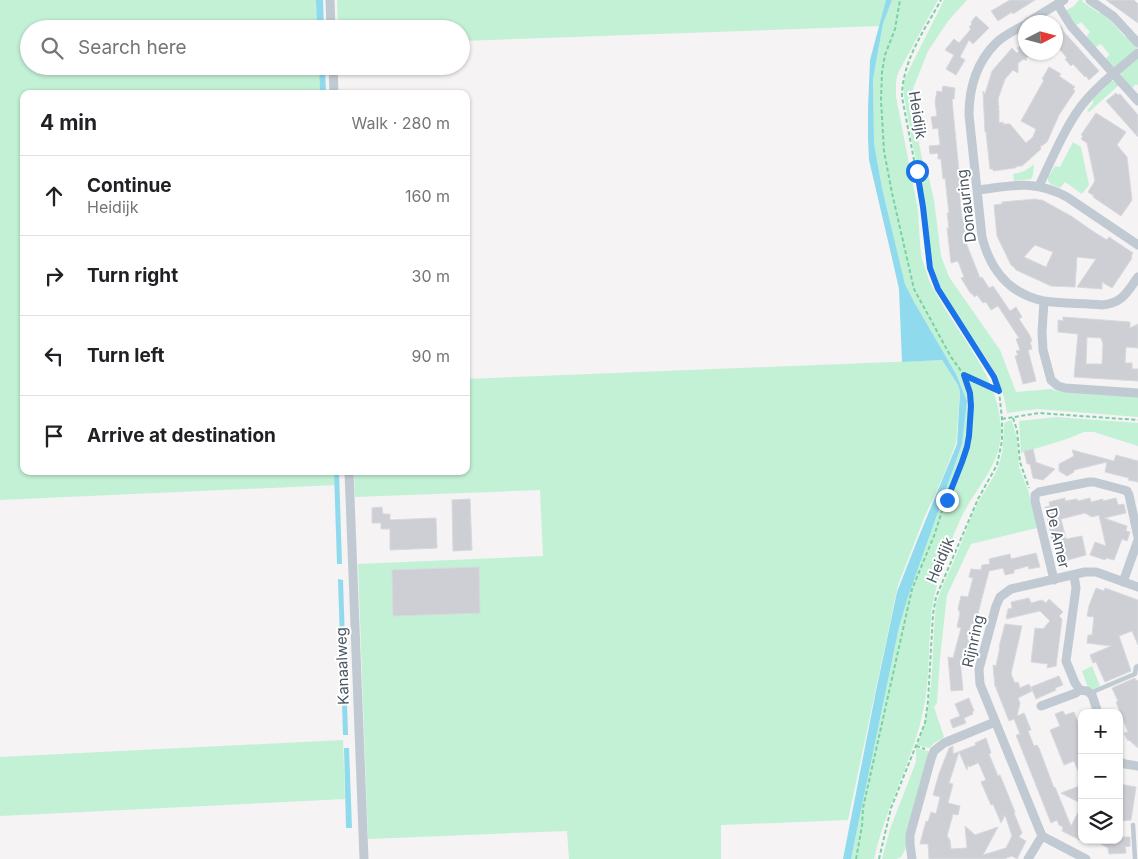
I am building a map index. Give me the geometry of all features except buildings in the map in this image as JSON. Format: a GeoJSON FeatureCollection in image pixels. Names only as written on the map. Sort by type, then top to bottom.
{"type":"FeatureCollection","features":[{"type":"Feature","properties":{"kind":"street"},"geometry":{"type":"LineString","coordinates":[[330,0],[331,20]]}},
{"type":"Feature","properties":{"kind":"street"},"geometry":{"type":"LineString","coordinates":[[1090,0],[1113,16],[1138,43]]}},
{"type":"Feature","properties":{"kind":"street"},"geometry":{"type":"LineString","coordinates":[[1061,2],[1071,26],[1138,102]]}},
{"type":"Feature","properties":{"kind":"street","name":"Donauring"},"geometry":{"type":"LineString","coordinates":[[1040,15],[1061,2]]}},
{"type":"Feature","properties":{"kind":"street","name":"Donauring"},"geometry":{"type":"LineString","coordinates":[[1018,28],[996,43],[986,55],[972,80],[969,99],[969,115],[982,237],[986,252],[995,270],[1007,283],[1027,296],[1044,301],[1102,305],[1118,302],[1124,297],[1138,277]]}},
{"type":"Feature","properties":{"kind":"street"},"geometry":{"type":"LineString","coordinates":[[1039,186],[1077,112],[1090,96],[1138,52]]}},
{"type":"Feature","properties":{"kind":"street"},"geometry":{"type":"LineString","coordinates":[[333,75],[334,90]]}},
{"type":"Feature","properties":{"kind":"street"},"geometry":{"type":"LineString","coordinates":[[977,190],[1020,185],[1039,186],[1055,191],[1068,197],[1138,245]]}},
{"type":"Feature","properties":{"kind":"street"},"geometry":{"type":"LineString","coordinates":[[1044,301],[1043,350],[1051,380],[1058,386],[1065,388],[1138,393]]}},
{"type":"Feature","properties":{"kind":"street","name":"Kanaalweg"},"geometry":{"type":"LineString","coordinates":[[348,475],[364,859]]}},
{"type":"Feature","properties":{"kind":"street","name":"De Amer"},"geometry":{"type":"LineString","coordinates":[[1054,580],[1035,495],[1039,492],[1094,482],[1127,491],[1138,538],[1123,582]]}},
{"type":"Feature","properties":{"kind":"street","name":"Rijnring"},"geometry":{"type":"LineString","coordinates":[[1042,836],[980,684],[979,669],[996,606],[1000,597],[1011,590],[1085,572],[1096,572],[1138,587]]}},
{"type":"Feature","properties":{"kind":"street"},"geometry":{"type":"LineString","coordinates":[[1074,575],[1076,588],[1066,661],[1080,690]]}},
{"type":"Feature","properties":{"kind":"street"},"geometry":{"type":"LineString","coordinates":[[1041,706],[1080,690],[1090,693],[1096,709]]}},
{"type":"Feature","properties":{"kind":"street"},"geometry":{"type":"LineString","coordinates":[[912,859],[910,835],[934,751],[944,742],[995,722]]}},
{"type":"Feature","properties":{"kind":"street"},"geometry":{"type":"LineString","coordinates":[[1123,763],[1138,766]]}},
{"type":"Feature","properties":{"kind":"street"},"geometry":{"type":"LineString","coordinates":[[1028,859],[1042,836],[1086,859]]}},
{"type":"Feature","properties":{"kind":"lane"},"geometry":{"type":"LineString","coordinates":[[1090,693],[1135,674],[1136,667],[1138,666]]}},
{"type":"Feature","properties":{"kind":"lane"},"geometry":{"type":"LineString","coordinates":[[1133,825],[1135,859]]}},
{"type":"Feature","properties":{"kind":"path"},"geometry":{"type":"LineString","coordinates":[[856,859],[863,808],[912,589],[954,485],[967,447],[971,406],[970,393],[964,375],[951,358],[914,289],[884,152],[881,100],[882,72],[885,55],[895,29],[900,0]]}},
{"type":"Feature","properties":{"kind":"path","name":"Heidijk"},"geometry":{"type":"LineString","coordinates":[[878,859],[891,808],[925,722],[936,597],[978,499],[998,465],[1002,441],[999,391],[994,377],[938,289],[930,268],[923,207],[902,97],[902,84],[910,57],[941,0]]}},
{"type":"Feature","properties":{"kind":"path"},"geometry":{"type":"LineString","coordinates":[[964,375],[999,391]]}},
{"type":"Feature","properties":{"kind":"path"},"geometry":{"type":"LineString","coordinates":[[1002,419],[1052,414],[1138,420]]}},
{"type":"Feature","properties":{"kind":"path"},"geometry":{"type":"LineString","coordinates":[[1013,418],[1017,430],[1020,462],[1029,490],[1035,495]]}},
{"type":"Feature","properties":{"kind":"green space"},"geometry":{"type":"Polygon","coordinates":[[[0,0],[316,0],[317,20],[20,20],[20,75],[319,75],[320,90],[20,90],[20,475],[334,475],[335,485],[0,500],[0,0]]]}},
{"type":"Feature","properties":{"kind":"green space"},"geometry":{"type":"Polygon","coordinates":[[[337,0],[886,0],[880,26],[470,41],[470,20],[338,20],[337,0]]]}},
{"type":"Feature","properties":{"kind":"green space"},"geometry":{"type":"Polygon","coordinates":[[[892,0],[938,0],[899,71],[896,81],[896,97],[918,210],[922,259],[930,283],[990,382],[997,403],[1001,428],[1000,441],[993,465],[957,526],[937,584],[933,601],[928,677],[923,712],[874,859],[851,859],[899,627],[962,444],[967,401],[956,374],[913,302],[905,284],[882,188],[874,143],[873,79],[883,24],[892,0]]]}},
{"type":"Feature","properties":{"kind":"green space"},"geometry":{"type":"Polygon","coordinates":[[[944,0],[967,0],[948,21],[928,51],[913,89],[917,132],[925,175],[928,174],[934,200],[941,256],[949,277],[1000,350],[1016,392],[1051,389],[1056,391],[1138,395],[1138,417],[1037,409],[1007,413],[1002,390],[996,376],[940,286],[932,262],[923,189],[912,144],[904,88],[905,78],[944,0]]]}},
{"type":"Feature","properties":{"kind":"green space"},"geometry":{"type":"Polygon","coordinates":[[[1079,0],[1082,0],[1099,13],[1103,12],[1111,18],[1112,22],[1125,37],[1129,37],[1138,47],[1114,69],[1105,59],[1109,54],[1101,44],[1094,48],[1085,38],[1090,32],[1081,22],[1075,26],[1065,11],[1074,6],[1079,0]]]}},
{"type":"Feature","properties":{"kind":"green space"},"geometry":{"type":"Polygon","coordinates":[[[1138,56],[1138,85],[1136,84],[1131,89],[1119,73],[1138,56]]]}},
{"type":"Feature","properties":{"kind":"green space"},"geometry":{"type":"Polygon","coordinates":[[[1111,81],[1116,81],[1119,85],[1089,112],[1087,111],[1093,103],[1093,99],[1111,81]]]}},
{"type":"Feature","properties":{"kind":"green space"},"geometry":{"type":"Polygon","coordinates":[[[1073,142],[1081,147],[1089,185],[1082,194],[1065,182],[1060,188],[1048,181],[1048,176],[1055,166],[1060,167],[1073,142]]]}},
{"type":"Feature","properties":{"kind":"green space"},"geometry":{"type":"Polygon","coordinates":[[[1034,164],[1031,179],[1014,181],[1013,174],[1024,171],[1034,164]]]}},
{"type":"Feature","properties":{"kind":"green space"},"geometry":{"type":"Polygon","coordinates":[[[942,360],[958,385],[960,392],[956,443],[898,585],[848,820],[721,825],[721,859],[569,859],[567,831],[368,839],[358,564],[543,556],[540,490],[355,497],[354,475],[470,475],[470,379],[942,360]]]}},
{"type":"Feature","properties":{"kind":"green space"},"geometry":{"type":"Polygon","coordinates":[[[1056,417],[1138,423],[1138,446],[1094,432],[1084,432],[1021,453],[1019,421],[1056,417]]]}},
{"type":"Feature","properties":{"kind":"green space"},"geometry":{"type":"Polygon","coordinates":[[[1012,421],[1017,438],[1019,467],[1028,490],[1037,528],[971,544],[947,595],[937,703],[934,707],[944,737],[930,748],[917,745],[923,728],[930,693],[936,604],[974,511],[998,467],[1002,452],[1004,423],[1012,421]]]}},
{"type":"Feature","properties":{"kind":"green space"},"geometry":{"type":"Polygon","coordinates":[[[1092,666],[1100,686],[1092,690],[1088,688],[1082,671],[1092,666]]]}},
{"type":"Feature","properties":{"kind":"green space"},"geometry":{"type":"Polygon","coordinates":[[[343,740],[345,799],[0,816],[0,757],[343,740]]]}},
{"type":"Feature","properties":{"kind":"green space"},"geometry":{"type":"Polygon","coordinates":[[[916,748],[931,752],[911,820],[905,850],[901,857],[896,859],[882,859],[890,829],[916,762],[916,748]]]}},
{"type":"Feature","properties":{"kind":"water"},"geometry":{"type":"Polygon","coordinates":[[[316,0],[323,0],[324,20],[317,20],[316,0]]]}},
{"type":"Feature","properties":{"kind":"water"},"geometry":{"type":"Polygon","coordinates":[[[886,0],[892,0],[883,24],[873,79],[874,143],[882,188],[905,284],[956,374],[967,401],[962,444],[899,627],[851,859],[843,859],[897,592],[957,444],[960,392],[958,385],[942,360],[902,362],[899,289],[869,160],[868,138],[870,60],[886,0]]]}},
{"type":"Feature","properties":{"kind":"water"},"geometry":{"type":"Polygon","coordinates":[[[319,75],[325,75],[326,90],[320,90],[319,75]]]}},
{"type":"Feature","properties":{"kind":"water"},"geometry":{"type":"Polygon","coordinates":[[[334,475],[339,475],[342,564],[337,564],[334,475]]]}},
{"type":"Feature","properties":{"kind":"water"},"geometry":{"type":"Polygon","coordinates":[[[338,579],[343,580],[348,735],[343,735],[338,579]]]}},
{"type":"Feature","properties":{"kind":"water"},"geometry":{"type":"Polygon","coordinates":[[[344,748],[349,748],[352,828],[346,828],[344,748]]]}},
{"type":"Feature","properties":{"kind":"route"},"geometry":{"type":"LineString","coordinates":[[917,171],[930,268],[938,289],[994,377],[999,391],[964,375],[970,393],[969,436],[962,462],[947,500]]}}]}
